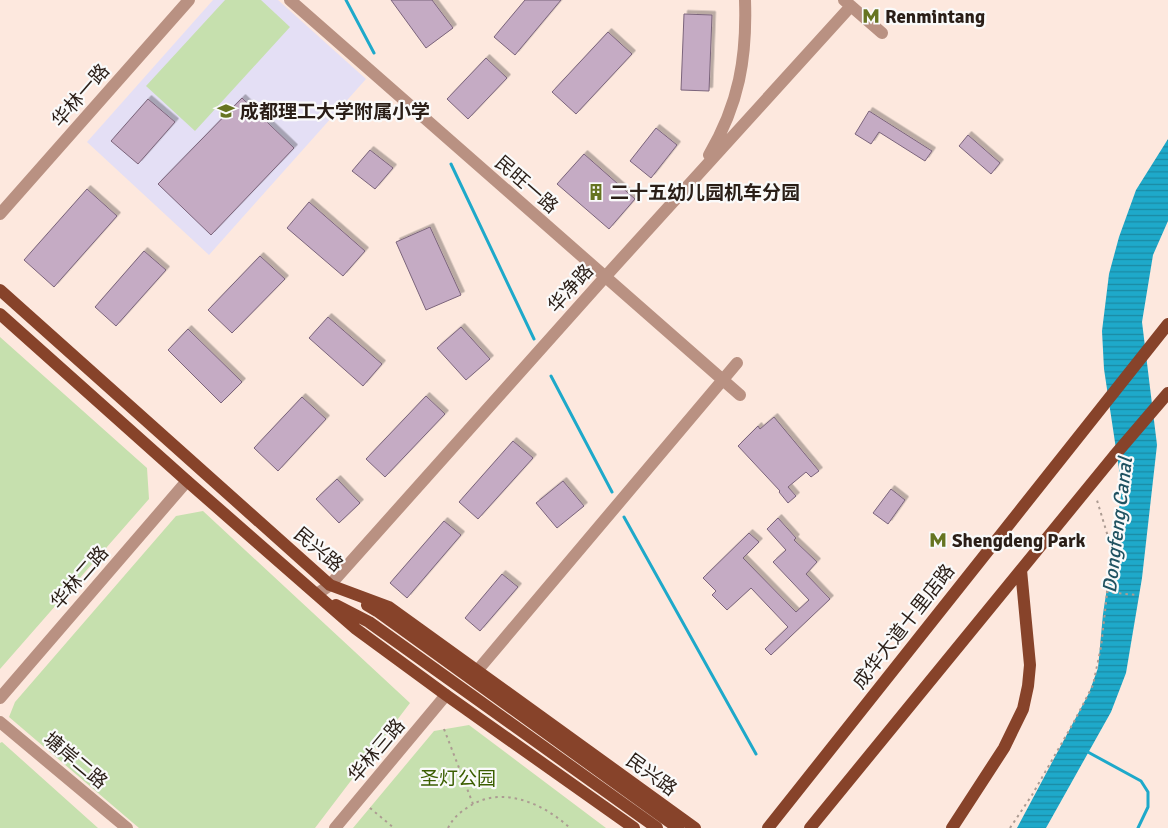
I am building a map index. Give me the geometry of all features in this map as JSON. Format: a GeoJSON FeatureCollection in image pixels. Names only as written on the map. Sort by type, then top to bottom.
{"type":"FeatureCollection","features":[{"type":"Feature","properties":{"kind":"main road","name":"民兴路"},"geometry":{"type":"LineString","coordinates":[[0,290],[330,585],[378,611],[678,828]]}},
{"type":"Feature","properties":{"kind":"main road","name":"民兴路"},"geometry":{"type":"LineString","coordinates":[[0,314],[356,629],[634,828]]}},
{"type":"Feature","properties":{"kind":"main road","name":"成华大道十里店路"},"geometry":{"type":"LineString","coordinates":[[768,828],[1167,326]]}},
{"type":"Feature","properties":{"kind":"main road"},"geometry":{"type":"LineString","coordinates":[[810,828],[1114,456],[1167,395]]}},
{"type":"Feature","properties":{"kind":"main road"},"geometry":{"type":"LineString","coordinates":[[952,828],[1004,748],[1023,709],[1030,665],[1021,570]]}},
{"type":"Feature","properties":{"kind":"main road","name":"民兴路"},"geometry":{"type":"LineString","coordinates":[[330,585],[389,607],[695,828]]}},
{"type":"Feature","properties":{"kind":"main road"},"geometry":{"type":"LineString","coordinates":[[316,594],[368,622],[657,828]]}},
{"type":"Feature","properties":{"kind":"street","name":"华林一路"},"geometry":{"type":"LineString","coordinates":[[0,214],[189,0]]}},
{"type":"Feature","properties":{"kind":"street","name":"民旺一路"},"geometry":{"type":"LineString","coordinates":[[290,0],[740,395]]}},
{"type":"Feature","properties":{"kind":"street"},"geometry":{"type":"LineString","coordinates":[[696,176],[711,153],[736,94],[743,63],[746,30],[745,0]]}},
{"type":"Feature","properties":{"kind":"street","name":"华净路"},"geometry":{"type":"LineString","coordinates":[[316,594],[330,585],[696,176],[847,3]]}},
{"type":"Feature","properties":{"kind":"street"},"geometry":{"type":"LineString","coordinates":[[847,3],[882,34]]}},
{"type":"Feature","properties":{"kind":"street"},"geometry":{"type":"LineString","coordinates":[[477,670],[736,363]]}},
{"type":"Feature","properties":{"kind":"street","name":"华林二路"},"geometry":{"type":"LineString","coordinates":[[0,698],[187,481]]}},
{"type":"Feature","properties":{"kind":"street","name":"华林三路"},"geometry":{"type":"LineString","coordinates":[[334,828],[446,695]]}},
{"type":"Feature","properties":{"kind":"street","name":"塘岸二路"},"geometry":{"type":"LineString","coordinates":[[0,722],[127,828]]}},
{"type":"Feature","properties":{"kind":"path"},"geometry":{"type":"LineString","coordinates":[[1010,828],[1032,795],[1075,720],[1092,685],[1101,647],[1112,550],[1092,484]]}},
{"type":"Feature","properties":{"kind":"path"},"geometry":{"type":"LineString","coordinates":[[1106,592],[1136,595]]}},
{"type":"Feature","properties":{"kind":"path"},"geometry":{"type":"LineString","coordinates":[[444,729],[473,804]]}},
{"type":"Feature","properties":{"kind":"path"},"geometry":{"type":"LineString","coordinates":[[448,828],[451,821],[460,812],[486,798],[496,797],[526,801],[537,805],[552,813],[570,828]]}},
{"type":"Feature","properties":{"kind":"path"},"geometry":{"type":"LineString","coordinates":[[370,808],[394,828]]}},
{"type":"Feature","properties":{"kind":"shaded area","name":"成都理工大学附属小学"},"geometry":{"type":"Polygon","coordinates":[[[213,0],[278,0],[366,79],[209,255],[87,142],[213,0]]]}},
{"type":"Feature","properties":{"kind":"green space"},"geometry":{"type":"Polygon","coordinates":[[[225,0],[261,0],[290,27],[195,131],[146,86],[225,0]]]}},
{"type":"Feature","properties":{"kind":"green space"},"geometry":{"type":"Polygon","coordinates":[[[0,337],[147,468],[149,499],[0,669],[0,337]]]}},
{"type":"Feature","properties":{"kind":"green space"},"geometry":{"type":"Polygon","coordinates":[[[203,511],[410,703],[315,828],[139,828],[9,717],[15,702],[176,516],[203,511]]]}},
{"type":"Feature","properties":{"kind":"green space","name":"圣灯公园"},"geometry":{"type":"Polygon","coordinates":[[[469,725],[606,828],[353,828],[434,731],[469,725]]]}},
{"type":"Feature","properties":{"kind":"green space"},"geometry":{"type":"Polygon","coordinates":[[[2,742],[98,828],[0,828],[0,743],[2,742]]]}},
{"type":"Feature","properties":{"kind":"water","name":"Dongfeng Canal"},"geometry":{"type":"Polygon","coordinates":[[[1168,139],[1168,221],[1153,255],[1142,322],[1157,445],[1142,578],[1126,673],[1111,712],[1046,828],[1017,828],[1089,693],[1098,668],[1103,614],[1122,489],[1104,369],[1102,331],[1109,274],[1119,237],[1136,190],[1168,139]]]}},
{"type":"Feature","properties":{"kind":"building"},"geometry":{"type":"Polygon","coordinates":[[[391,0],[432,0],[453,28],[426,48],[391,0]]]}},
{"type":"Feature","properties":{"kind":"building"},"geometry":{"type":"Polygon","coordinates":[[[525,0],[561,0],[515,55],[494,37],[525,0]]]}},
{"type":"Feature","properties":{"kind":"building"},"geometry":{"type":"Polygon","coordinates":[[[684,14],[712,15],[709,91],[681,90],[684,14]]]}},
{"type":"Feature","properties":{"kind":"building"},"geometry":{"type":"Polygon","coordinates":[[[608,32],[632,54],[576,114],[552,92],[608,32]]]}},
{"type":"Feature","properties":{"kind":"building"},"geometry":{"type":"Polygon","coordinates":[[[486,58],[507,78],[468,119],[447,99],[486,58]]]}},
{"type":"Feature","properties":{"kind":"building"},"geometry":{"type":"Polygon","coordinates":[[[242,98],[294,148],[211,235],[158,184],[242,98]]]}},
{"type":"Feature","properties":{"kind":"building"},"geometry":{"type":"Polygon","coordinates":[[[148,99],[175,122],[138,164],[111,141],[148,99]]]}},
{"type":"Feature","properties":{"kind":"building"},"geometry":{"type":"Polygon","coordinates":[[[869,111],[932,151],[925,161],[879,132],[871,144],[855,134],[869,111]]]}},
{"type":"Feature","properties":{"kind":"building"},"geometry":{"type":"Polygon","coordinates":[[[656,128],[677,145],[651,178],[630,161],[656,128]]]}},
{"type":"Feature","properties":{"kind":"building"},"geometry":{"type":"Polygon","coordinates":[[[968,135],[1000,163],[991,174],[959,146],[968,135]]]}},
{"type":"Feature","properties":{"kind":"building"},"geometry":{"type":"Polygon","coordinates":[[[370,150],[393,168],[375,189],[352,171],[370,150]]]}},
{"type":"Feature","properties":{"kind":"building","name":"二十五幼儿园机车分园"},"geometry":{"type":"Polygon","coordinates":[[[584,154],[635,199],[609,229],[557,184],[584,154]]]}},
{"type":"Feature","properties":{"kind":"building"},"geometry":{"type":"Polygon","coordinates":[[[87,189],[117,216],[54,287],[24,260],[87,189]]]}},
{"type":"Feature","properties":{"kind":"building"},"geometry":{"type":"Polygon","coordinates":[[[309,202],[365,251],[343,276],[287,228],[309,202]]]}},
{"type":"Feature","properties":{"kind":"building"},"geometry":{"type":"Polygon","coordinates":[[[430,227],[461,295],[426,310],[396,242],[430,227]]]}},
{"type":"Feature","properties":{"kind":"building"},"geometry":{"type":"Polygon","coordinates":[[[144,251],[166,270],[116,326],[95,307],[144,251]]]}},
{"type":"Feature","properties":{"kind":"building"},"geometry":{"type":"Polygon","coordinates":[[[260,256],[285,279],[232,333],[208,310],[260,256]]]}},
{"type":"Feature","properties":{"kind":"building"},"geometry":{"type":"Polygon","coordinates":[[[328,317],[382,364],[363,386],[309,338],[328,317]]]}},
{"type":"Feature","properties":{"kind":"building"},"geometry":{"type":"Polygon","coordinates":[[[461,327],[490,359],[466,380],[437,348],[461,327]]]}},
{"type":"Feature","properties":{"kind":"building"},"geometry":{"type":"Polygon","coordinates":[[[188,329],[242,382],[221,403],[168,350],[188,329]]]}},
{"type":"Feature","properties":{"kind":"building"},"geometry":{"type":"Polygon","coordinates":[[[426,396],[445,414],[385,477],[366,459],[426,396]]]}},
{"type":"Feature","properties":{"kind":"building"},"geometry":{"type":"Polygon","coordinates":[[[302,397],[326,419],[278,471],[254,448],[302,397]]]}},
{"type":"Feature","properties":{"kind":"building"},"geometry":{"type":"Polygon","coordinates":[[[774,417],[819,471],[811,477],[806,472],[788,487],[796,496],[788,503],[780,491],[738,446],[758,426],[760,429],[774,417]]]}},
{"type":"Feature","properties":{"kind":"building"},"geometry":{"type":"Polygon","coordinates":[[[513,441],[533,458],[478,519],[459,502],[513,441]]]}},
{"type":"Feature","properties":{"kind":"building"},"geometry":{"type":"Polygon","coordinates":[[[337,479],[360,503],[339,523],[316,499],[337,479]]]}},
{"type":"Feature","properties":{"kind":"building"},"geometry":{"type":"Polygon","coordinates":[[[563,481],[584,506],[557,528],[536,503],[563,481]]]}},
{"type":"Feature","properties":{"kind":"building"},"geometry":{"type":"Polygon","coordinates":[[[891,489],[905,500],[888,524],[873,513],[891,489]]]}},
{"type":"Feature","properties":{"kind":"building"},"geometry":{"type":"Polygon","coordinates":[[[778,518],[796,538],[794,540],[817,562],[806,574],[830,599],[771,655],[765,649],[788,627],[751,588],[727,610],[712,595],[716,591],[703,578],[749,533],[759,542],[743,558],[796,612],[809,600],[773,562],[786,550],[767,529],[778,518]]]}},
{"type":"Feature","properties":{"kind":"building"},"geometry":{"type":"Polygon","coordinates":[[[444,521],[461,535],[407,598],[390,583],[444,521]]]}},
{"type":"Feature","properties":{"kind":"building"},"geometry":{"type":"Polygon","coordinates":[[[502,574],[518,587],[480,631],[465,618],[502,574]]]}},
{"type":"Feature","properties":{"kind":"waterway"},"geometry":{"type":"LineString","coordinates":[[346,0],[374,53]]}},
{"type":"Feature","properties":{"kind":"waterway"},"geometry":{"type":"LineString","coordinates":[[451,164],[534,339]]}},
{"type":"Feature","properties":{"kind":"waterway"},"geometry":{"type":"LineString","coordinates":[[551,376],[612,492]]}},
{"type":"Feature","properties":{"kind":"waterway"},"geometry":{"type":"LineString","coordinates":[[624,517],[756,754]]}},
{"type":"Feature","properties":{"kind":"waterway"},"geometry":{"type":"LineString","coordinates":[[1086,751],[1141,781],[1148,792],[1148,807],[1138,828]]}},
{"type":"Feature","properties":{"kind":"place","name":"Renmintang"},"geometry":{"type":"Point","coordinates":[871,16]}},
{"type":"Feature","properties":{"kind":"place","name":"成都理工大学附属小学"},"geometry":{"type":"Point","coordinates":[226,111]}},
{"type":"Feature","properties":{"kind":"place","name":"二十五幼儿园机车分园"},"geometry":{"type":"Point","coordinates":[596,192]}},
{"type":"Feature","properties":{"kind":"place","name":"Shengdeng Park"},"geometry":{"type":"Point","coordinates":[938,540]}}]}
